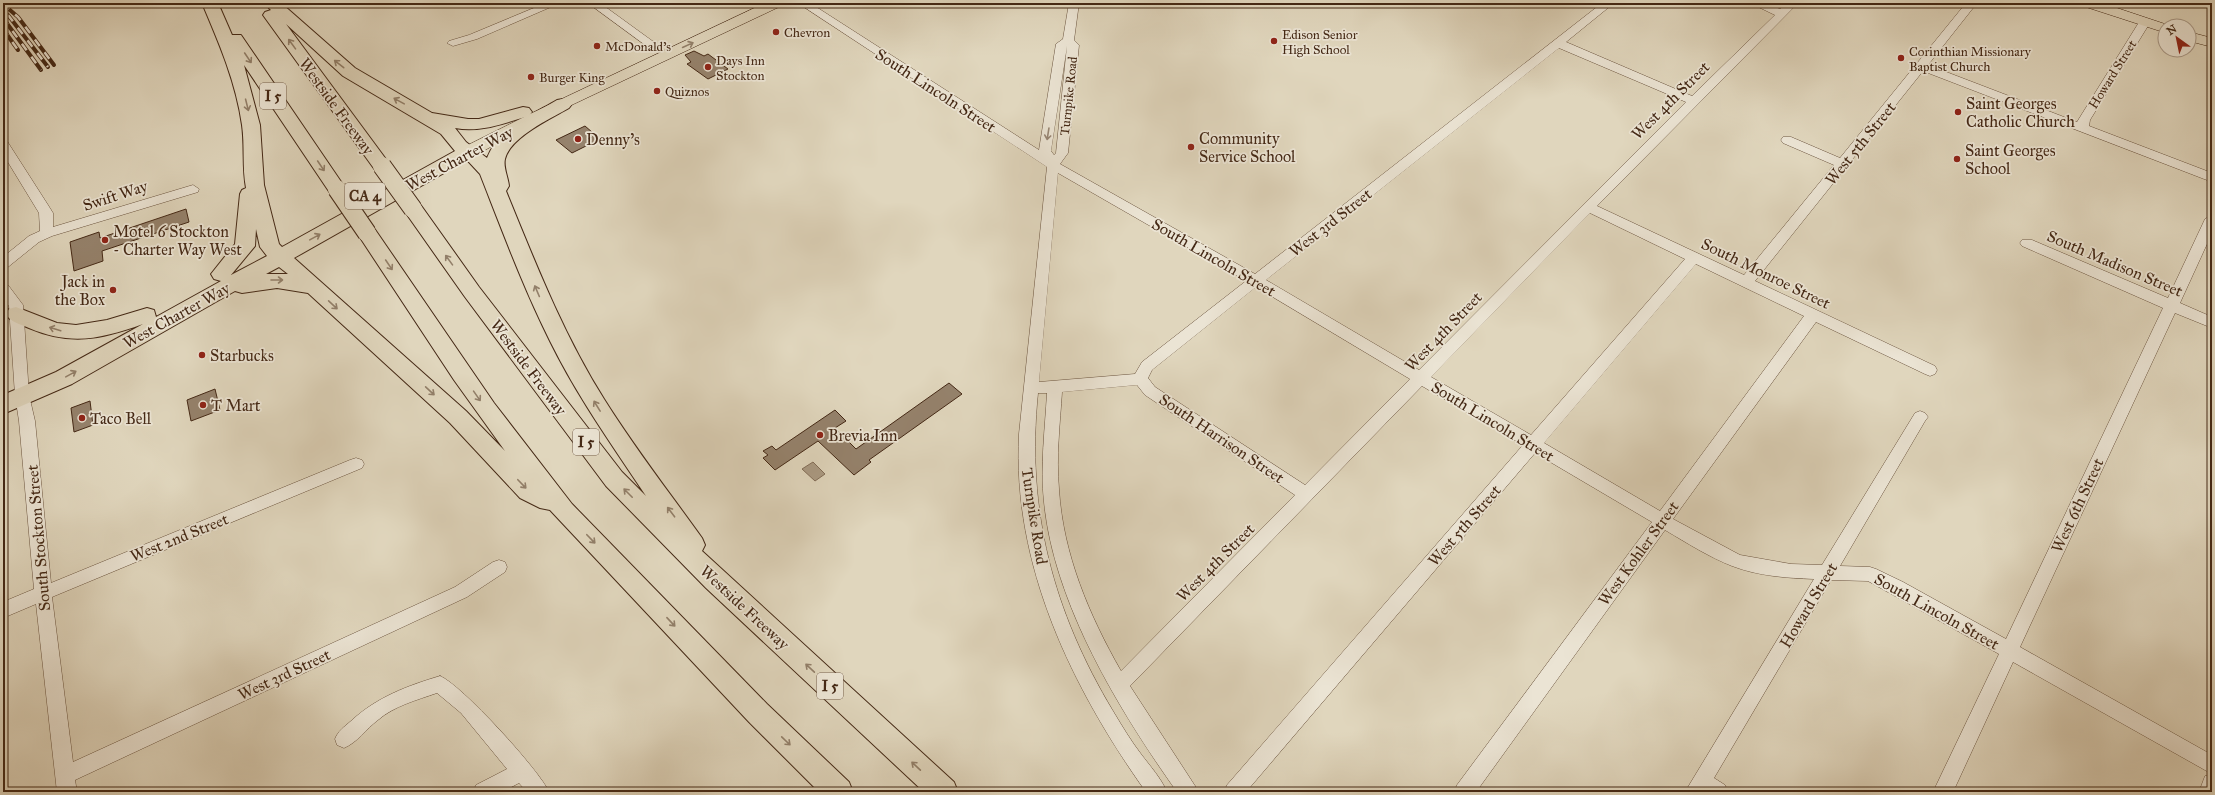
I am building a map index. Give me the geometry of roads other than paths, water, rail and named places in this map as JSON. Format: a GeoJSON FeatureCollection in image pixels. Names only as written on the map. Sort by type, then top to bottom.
{"type":"FeatureCollection","features":[{"type":"Feature","properties":{"kind":"highway"},"geometry":{"type":"LineString","coordinates":[[210,3],[234,59],[244,93],[251,125],[255,185],[276,252],[315,289],[458,417],[528,491],[564,511]]}},
{"type":"Feature","properties":{"kind":"highway","name":"I 5"},"geometry":{"type":"LineString","coordinates":[[210,3],[478,398],[539,480],[564,511],[758,713],[839,792]]}},
{"type":"Feature","properties":{"kind":"highway","name":"Westside Freeway"},"geometry":{"type":"LineString","coordinates":[[262,3],[382,166],[472,292],[614,479],[715,580],[944,792]]}},
{"type":"Feature","properties":{"kind":"highway"},"geometry":{"type":"LineString","coordinates":[[272,3],[349,72],[428,116],[447,130],[464,149],[480,161],[489,172],[505,207],[536,290],[561,342],[596,405],[634,463],[680,525],[715,580]]}},
{"type":"Feature","properties":{"kind":"highway"},"geometry":{"type":"LineString","coordinates":[[505,207],[496,164],[498,151],[511,138],[563,104]]}},
{"type":"Feature","properties":{"kind":"highway"},"geometry":{"type":"LineString","coordinates":[[428,116],[468,125],[480,124],[523,112]]}},
{"type":"Feature","properties":{"kind":"highway","name":"West Charter Way"},"geometry":{"type":"LineString","coordinates":[[3,405],[22,395],[64,378],[212,295],[276,252],[464,149]]}},
{"type":"Feature","properties":{"kind":"highway"},"geometry":{"type":"LineString","coordinates":[[221,274],[245,246],[248,195],[255,185]]}},
{"type":"Feature","properties":{"kind":"highway","name":"West Charter Way"},"geometry":{"type":"LineString","coordinates":[[22,395],[52,367],[221,274],[276,252]]}},
{"type":"Feature","properties":{"kind":"highway"},"geometry":{"type":"LineString","coordinates":[[212,295],[272,279],[286,280],[315,289]]}},
{"type":"Feature","properties":{"kind":"highway"},"geometry":{"type":"LineString","coordinates":[[16,314],[65,332],[86,332],[112,326],[147,315]]}},
{"type":"Feature","properties":{"kind":"main road","name":"West Charter Way"},"geometry":{"type":"LineString","coordinates":[[464,149],[523,112],[752,3]]}},
{"type":"Feature","properties":{"kind":"main road","name":"West Charter Way"},"geometry":{"type":"LineString","coordinates":[[464,149],[563,104],[776,3]]}},
{"type":"Feature","properties":{"kind":"main road"},"geometry":{"type":"LineString","coordinates":[[2088,3],[2157,26]]}},
{"type":"Feature","properties":{"kind":"main road"},"geometry":{"type":"LineString","coordinates":[[2197,38],[2212,43]]}},
{"type":"Feature","properties":{"kind":"main road"},"geometry":{"type":"LineString","coordinates":[[602,85],[610,76],[648,58],[656,48]]}},
{"type":"Feature","properties":{"kind":"street"},"geometry":{"type":"LineString","coordinates":[[453,43],[473,37],[555,3]]}},
{"type":"Feature","properties":{"kind":"street"},"geometry":{"type":"LineString","coordinates":[[593,3],[656,48]]}},
{"type":"Feature","properties":{"kind":"street","name":"South Lincoln Street"},"geometry":{"type":"LineString","coordinates":[[803,3],[1053,165],[1185,239],[1706,546],[1737,561],[1760,567],[1791,571],[1870,574],[2212,765]]}},
{"type":"Feature","properties":{"kind":"street","name":"Turnpike Road"},"geometry":{"type":"LineString","coordinates":[[1074,3],[1046,151],[1053,165],[1026,457],[1028,493],[1034,530],[1051,598],[1066,638],[1087,682],[1109,722],[1157,792]]}},
{"type":"Feature","properties":{"kind":"street","name":"West 3rd Street"},"geometry":{"type":"LineString","coordinates":[[1140,379],[1147,366],[1609,3]]}},
{"type":"Feature","properties":{"kind":"street"},"geometry":{"type":"LineString","coordinates":[[1754,3],[1782,14]]}},
{"type":"Feature","properties":{"kind":"street","name":"West 4th Street"},"geometry":{"type":"LineString","coordinates":[[1119,685],[1422,378],[1588,207],[1793,3]]}},
{"type":"Feature","properties":{"kind":"street","name":"West 5th Street"},"geometry":{"type":"LineString","coordinates":[[1746,282],[1972,3]]}},
{"type":"Feature","properties":{"kind":"street","name":"Howard Street"},"geometry":{"type":"LineString","coordinates":[[2082,128],[2084,120],[2145,22]]}},
{"type":"Feature","properties":{"kind":"street"},"geometry":{"type":"LineString","coordinates":[[1558,43],[1693,101]]}},
{"type":"Feature","properties":{"kind":"street"},"geometry":{"type":"LineString","coordinates":[[1921,66],[2212,178]]}},
{"type":"Feature","properties":{"kind":"street"},"geometry":{"type":"LineString","coordinates":[[1787,140],[1842,164]]}},
{"type":"Feature","properties":{"kind":"street"},"geometry":{"type":"LineString","coordinates":[[3,144],[42,205],[46,213],[47,232]]}},
{"type":"Feature","properties":{"kind":"street","name":"Swift Way"},"geometry":{"type":"LineString","coordinates":[[3,264],[34,239],[47,232],[192,189]]}},
{"type":"Feature","properties":{"kind":"street","name":"South Monroe Street"},"geometry":{"type":"LineString","coordinates":[[1588,207],[1930,370]]}},
{"type":"Feature","properties":{"kind":"street","name":"West 6th Street"},"geometry":{"type":"LineString","coordinates":[[1943,792],[2212,219]]}},
{"type":"Feature","properties":{"kind":"street","name":"South Madison Street"},"geometry":{"type":"LineString","coordinates":[[2027,243],[2212,323]]}},
{"type":"Feature","properties":{"kind":"street","name":"West 5th Street"},"geometry":{"type":"LineString","coordinates":[[1234,792],[1694,257]]}},
{"type":"Feature","properties":{"kind":"street","name":"South Stockton Street"},"geometry":{"type":"LineString","coordinates":[[3,288],[16,305],[22,395],[27,421],[44,593],[66,784]]}},
{"type":"Feature","properties":{"kind":"street","name":"West Kohler Street"},"geometry":{"type":"LineString","coordinates":[[1464,792],[1813,315]]}},
{"type":"Feature","properties":{"kind":"street"},"geometry":{"type":"LineString","coordinates":[[1032,388],[1114,383],[1140,379]]}},
{"type":"Feature","properties":{"kind":"street","name":"South Harrison Street"},"geometry":{"type":"LineString","coordinates":[[1140,379],[1150,391],[1307,495]]}},
{"type":"Feature","properties":{"kind":"street"},"geometry":{"type":"LineString","coordinates":[[1055,386],[1049,471],[1056,532],[1064,565],[1077,602],[1091,634],[1119,685],[1189,792]]}},
{"type":"Feature","properties":{"kind":"street","name":"Howard Street"},"geometry":{"type":"LineString","coordinates":[[1699,786],[1920,417]]}},
{"type":"Feature","properties":{"kind":"street","name":"West 2nd Street"},"geometry":{"type":"LineString","coordinates":[[3,610],[356,464]]}},
{"type":"Feature","properties":{"kind":"street","name":"West 3rd Street"},"geometry":{"type":"LineString","coordinates":[[66,784],[461,592],[499,567]]}},
{"type":"Feature","properties":{"kind":"street"},"geometry":{"type":"LineString","coordinates":[[344,739],[372,713],[403,696],[440,684],[467,707],[539,792]]}},
{"type":"Feature","properties":{"kind":"street"},"geometry":{"type":"LineString","coordinates":[[483,792],[522,771]]}},
{"type":"Feature","properties":{"kind":"street"},"geometry":{"type":"LineString","coordinates":[[2209,792],[2212,782]]}},
{"type":"Feature","properties":{"kind":"street"},"geometry":{"type":"LineString","coordinates":[[1699,786],[1718,792]]}},
{"type":"Feature","properties":{"kind":"railway"},"geometry":{"type":"LineString","coordinates":[[3,4],[18,17],[54,65]]}},
{"type":"Feature","properties":{"kind":"railway"},"geometry":{"type":"LineString","coordinates":[[8,15],[48,67]]}},
{"type":"Feature","properties":{"kind":"railway"},"geometry":{"type":"LineString","coordinates":[[3,18],[41,70]]}},
{"type":"Feature","properties":{"kind":"railway"},"geometry":{"type":"LineString","coordinates":[[3,29],[18,50]]}},
{"type":"Feature","properties":{"kind":"place","name":"Chevron"},"geometry":{"type":"Point","coordinates":[776,32]}},
{"type":"Feature","properties":{"kind":"place","name":"Edison Senior High School"},"geometry":{"type":"Point","coordinates":[1274,41]}},
{"type":"Feature","properties":{"kind":"place","name":"McDonald's"},"geometry":{"type":"Point","coordinates":[597,46]}},
{"type":"Feature","properties":{"kind":"place","name":"Corinthian Missionary Baptist Church"},"geometry":{"type":"Point","coordinates":[1901,58]}},
{"type":"Feature","properties":{"kind":"place","name":"Days Inn Stockton"},"geometry":{"type":"Point","coordinates":[708,67]}},
{"type":"Feature","properties":{"kind":"place","name":"Burger King"},"geometry":{"type":"Point","coordinates":[531,77]}},
{"type":"Feature","properties":{"kind":"place","name":"Quiznos"},"geometry":{"type":"Point","coordinates":[657,91]}},
{"type":"Feature","properties":{"kind":"place","name":"Saint Georges Catholic Church"},"geometry":{"type":"Point","coordinates":[1958,112]}},
{"type":"Feature","properties":{"kind":"place","name":"Denny's"},"geometry":{"type":"Point","coordinates":[578,139]}},
{"type":"Feature","properties":{"kind":"place","name":"Community Service School"},"geometry":{"type":"Point","coordinates":[1191,147]}},
{"type":"Feature","properties":{"kind":"place","name":"Saint Georges School"},"geometry":{"type":"Point","coordinates":[1957,159]}},
{"type":"Feature","properties":{"kind":"place","name":"Motel 6 Stockton - Charter Way West"},"geometry":{"type":"Point","coordinates":[105,240]}},
{"type":"Feature","properties":{"kind":"place","name":"Jack in the Box"},"geometry":{"type":"Point","coordinates":[113,290]}},
{"type":"Feature","properties":{"kind":"place","name":"Starbucks"},"geometry":{"type":"Point","coordinates":[202,355]}},
{"type":"Feature","properties":{"kind":"place","name":"T Mart"},"geometry":{"type":"Point","coordinates":[203,405]}},
{"type":"Feature","properties":{"kind":"place","name":"Taco Bell"},"geometry":{"type":"Point","coordinates":[82,418]}},
{"type":"Feature","properties":{"kind":"place","name":"Brevia Inn"},"geometry":{"type":"Point","coordinates":[820,435]}}]}
